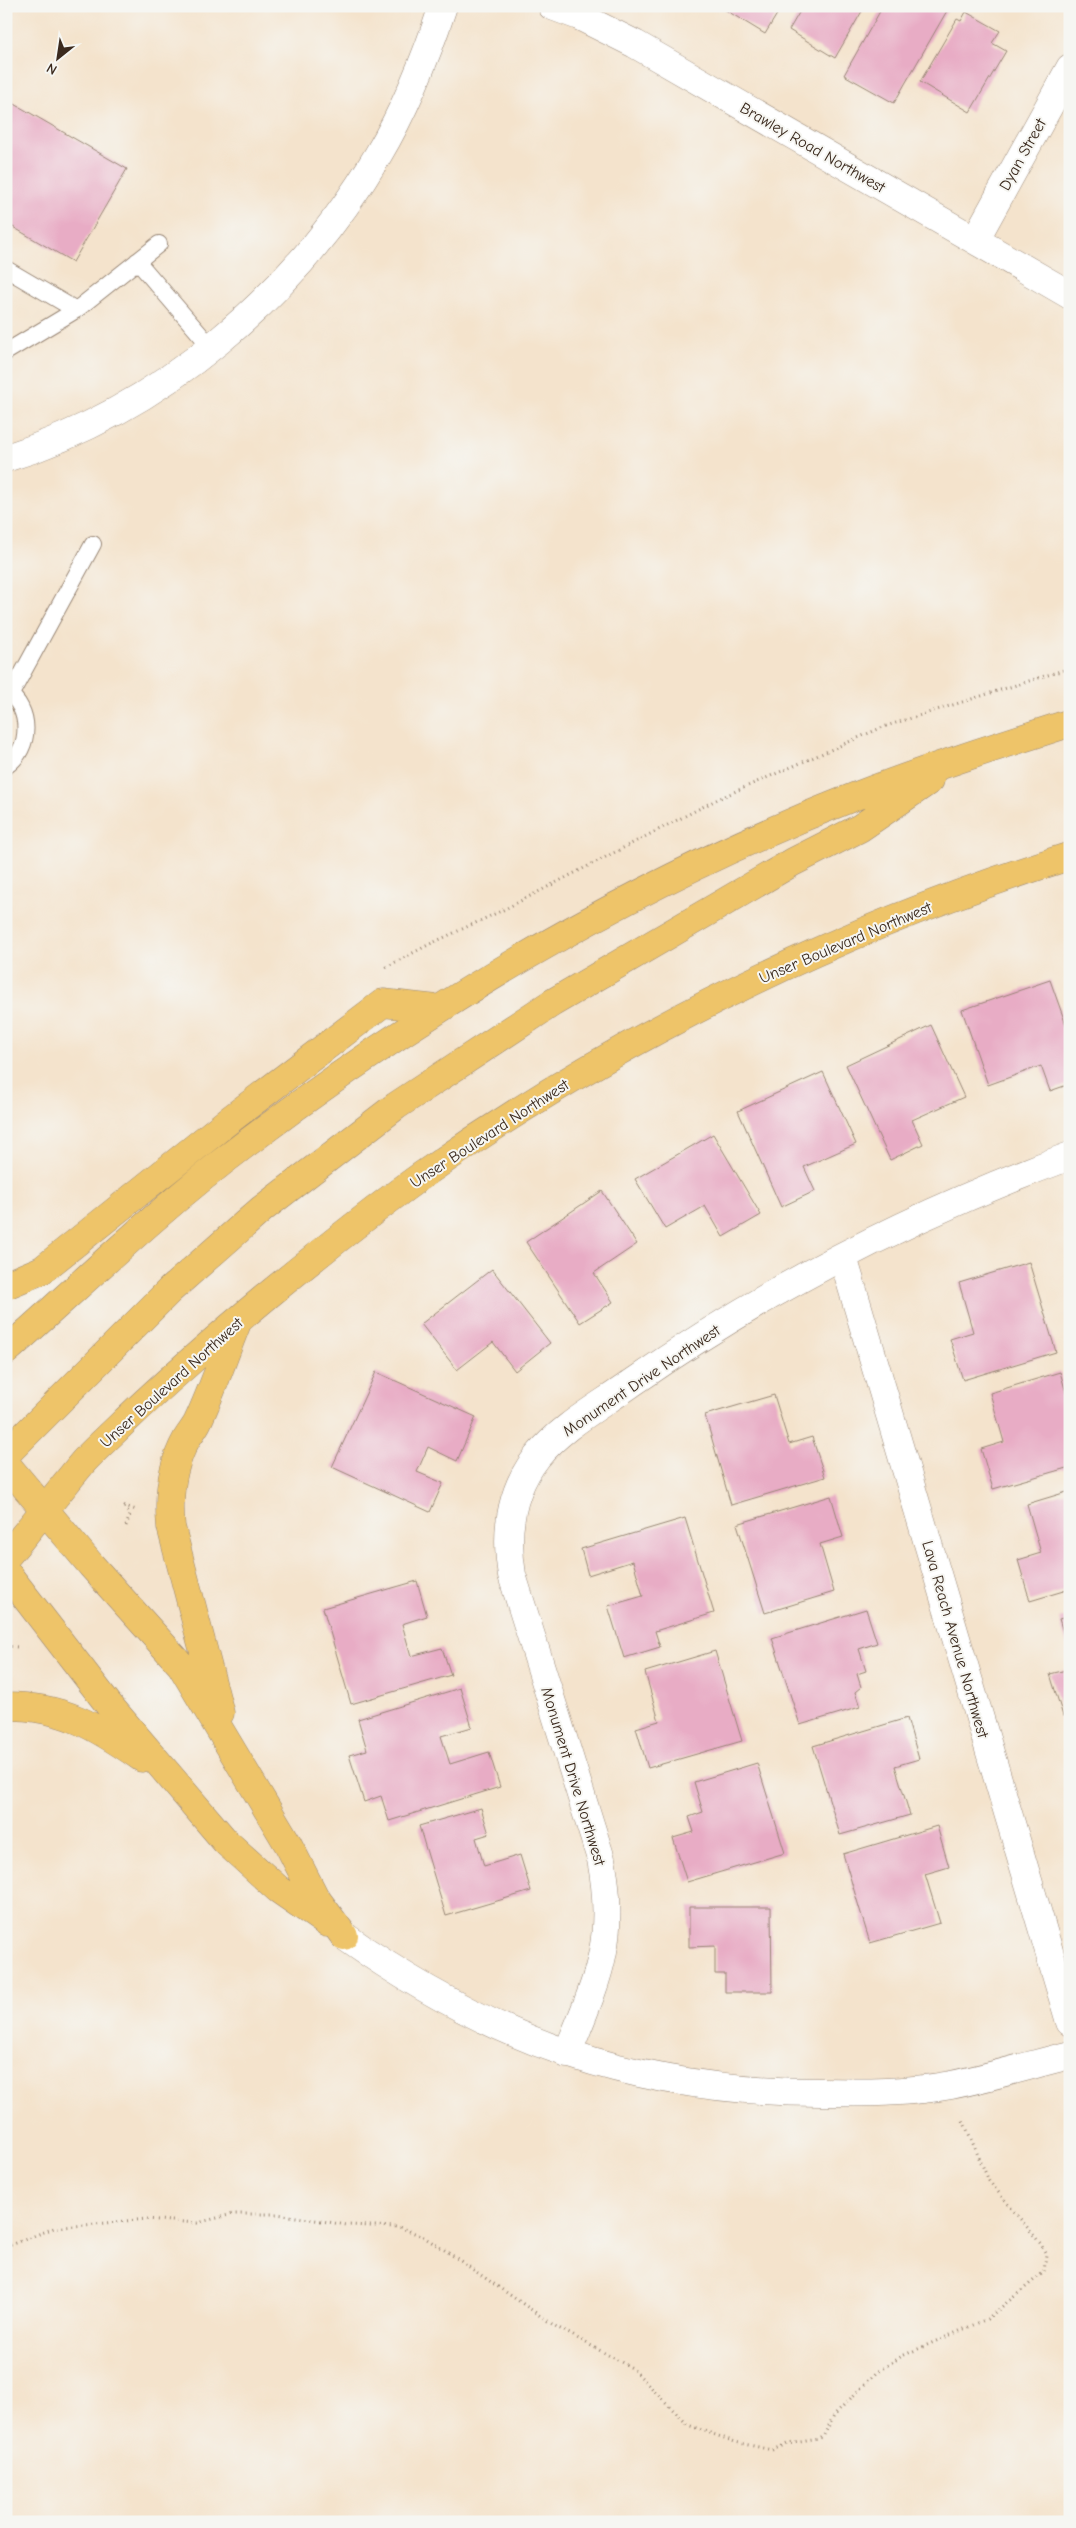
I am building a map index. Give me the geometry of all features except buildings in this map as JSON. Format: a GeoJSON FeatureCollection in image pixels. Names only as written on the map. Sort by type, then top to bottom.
{"type":"FeatureCollection","features":[{"type":"Feature","properties":{"kind":"main road"},"geometry":{"type":"LineString","coordinates":[[6,1351],[146,1225],[240,1148],[337,1076],[437,1009],[540,947],[647,890],[750,841],[847,800],[962,758],[1070,723]]}},
{"type":"Feature","properties":{"kind":"main road"},"geometry":{"type":"LineString","coordinates":[[6,1454],[164,1297],[226,1240],[328,1156],[396,1106],[552,1003],[793,862],[860,828],[962,758]]}},
{"type":"Feature","properties":{"kind":"main road","name":"Unser Boulevard Northwest"},"geometry":{"type":"LineString","coordinates":[[6,1557],[46,1511],[86,1460],[150,1397],[239,1319],[328,1246],[420,1177],[516,1113],[615,1054],[717,999],[816,952],[916,910],[1070,856]]}},
{"type":"Feature","properties":{"kind":"main road"},"geometry":{"type":"LineString","coordinates":[[6,1285],[42,1270],[228,1121],[383,1003],[437,1009]]}},
{"type":"Feature","properties":{"kind":"main road"},"geometry":{"type":"LineString","coordinates":[[227,1741],[174,1541],[170,1510],[171,1485],[176,1462],[185,1441],[198,1422],[239,1319]]}},
{"type":"Feature","properties":{"kind":"main road"},"geometry":{"type":"LineString","coordinates":[[6,1464],[91,1565],[181,1665],[288,1844],[315,1897],[344,1936]]}},
{"type":"Feature","properties":{"kind":"main road"},"geometry":{"type":"LineString","coordinates":[[6,1572],[109,1705],[226,1842],[265,1877],[344,1936]]}},
{"type":"Feature","properties":{"kind":"main road"},"geometry":{"type":"LineString","coordinates":[[6,1706],[50,1709],[78,1718],[104,1732],[174,1781]]}},
{"type":"Feature","properties":{"kind":"street"},"geometry":{"type":"LineString","coordinates":[[6,458],[76,431],[130,402],[181,370],[211,347],[272,292],[312,250],[347,203],[378,154],[406,103],[428,50],[443,6]]}},
{"type":"Feature","properties":{"kind":"street","name":"Brawley Road Northwest"},"geometry":{"type":"LineString","coordinates":[[552,6],[635,44],[1070,295]]}},
{"type":"Feature","properties":{"kind":"street","name":"Dyan Street"},"geometry":{"type":"LineString","coordinates":[[975,240],[1070,68]]}},
{"type":"Feature","properties":{"kind":"street","name":"Monument Drive Northwest"},"geometry":{"type":"LineString","coordinates":[[567,2054],[599,1972],[608,1926],[607,1892],[601,1859],[512,1575],[508,1550],[509,1526],[514,1501],[524,1478],[536,1458],[552,1441],[571,1426],[656,1366],[745,1311],[843,1257],[930,1214],[1070,1156]]}},
{"type":"Feature","properties":{"kind":"street","name":"Lava Reach Avenue Northwest"},"geometry":{"type":"LineString","coordinates":[[843,1257],[1070,2022]]}},
{"type":"Feature","properties":{"kind":"street"},"geometry":{"type":"LineString","coordinates":[[344,1936],[396,1972],[451,2004],[508,2032],[567,2054],[654,2077],[689,2084],[750,2091],[874,2093],[949,2085],[1070,2055]]}},
{"type":"Feature","properties":{"kind":"lane"},"geometry":{"type":"LineString","coordinates":[[6,352],[76,310],[159,244]]}},
{"type":"Feature","properties":{"kind":"lane"},"geometry":{"type":"LineString","coordinates":[[137,260],[211,347]]}},
{"type":"Feature","properties":{"kind":"lane"},"geometry":{"type":"LineString","coordinates":[[6,268],[76,310]]}},
{"type":"Feature","properties":{"kind":"lane"},"geometry":{"type":"LineString","coordinates":[[6,766],[13,762],[21,750],[26,735],[26,720],[21,706],[9,693],[93,544]]}},
{"type":"Feature","properties":{"kind":"path"},"geometry":{"type":"LineString","coordinates":[[6,1646],[18,1647]]}},
{"type":"Feature","properties":{"kind":"path"},"geometry":{"type":"LineString","coordinates":[[6,2246],[54,2228],[146,2219],[197,2223],[233,2214],[277,2214],[346,2225],[399,2227],[422,2236],[446,2250],[555,2326],[632,2368],[688,2425],[735,2442],[772,2450],[787,2444],[819,2438],[824,2435],[834,2414],[877,2372],[902,2356],[987,2319],[1044,2272],[1046,2254],[1041,2244],[1018,2219],[990,2181],[969,2139],[949,2085]]}}]}
